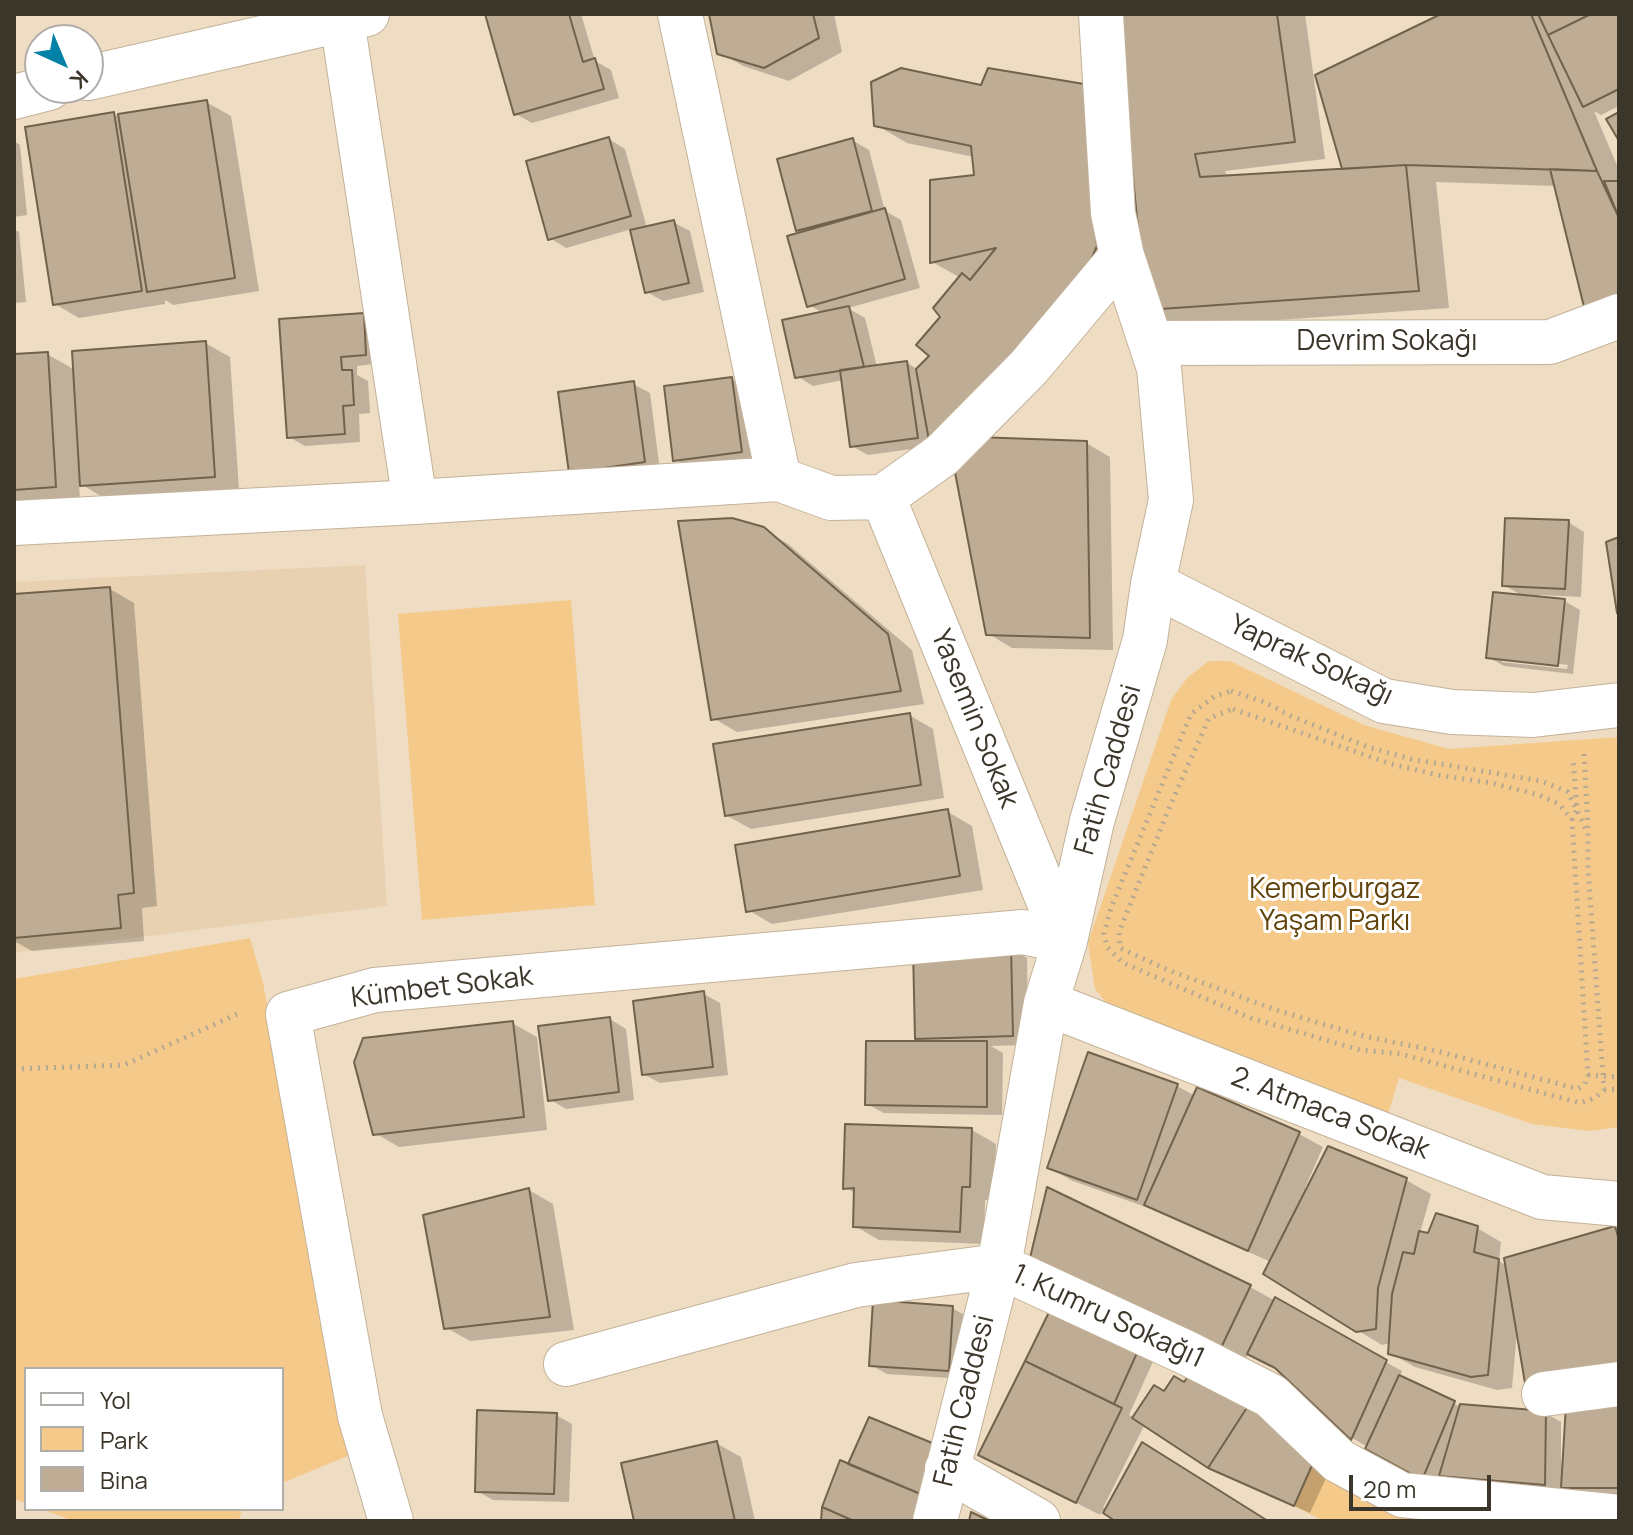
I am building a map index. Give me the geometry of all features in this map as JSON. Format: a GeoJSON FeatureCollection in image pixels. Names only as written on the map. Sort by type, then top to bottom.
{"type":"FeatureCollection","features":[{"type":"Feature","properties":{"kind":"street"},"geometry":{"type":"LineString","coordinates":[[680,14],[779,479]]}},
{"type":"Feature","properties":{"kind":"street","name":"Fatih Caddesi"},"geometry":{"type":"LineString","coordinates":[[935,1521],[999,1266],[1046,1003],[1065,941],[1092,821],[1145,640],[1171,500],[1159,368],[1122,256],[1113,213],[1101,14]]}},
{"type":"Feature","properties":{"kind":"street"},"geometry":{"type":"LineString","coordinates":[[104,73],[286,22],[354,17],[415,502]]}},
{"type":"Feature","properties":{"kind":"street"},"geometry":{"type":"LineString","coordinates":[[14,523],[779,479],[831,498],[883,497],[953,444],[1029,367],[1122,256]]}},
{"type":"Feature","properties":{"kind":"street","name":"Devrim Sokağı"},"geometry":{"type":"LineString","coordinates":[[1151,343],[1550,342],[1619,316]]}},
{"type":"Feature","properties":{"kind":"street","name":"Yasemin Sokak"},"geometry":{"type":"LineString","coordinates":[[883,497],[1065,941]]}},
{"type":"Feature","properties":{"kind":"street","name":"Yaprak Sokağı"},"geometry":{"type":"LineString","coordinates":[[1153,584],[1384,701],[1452,712],[1533,715],[1590,709]]}},
{"type":"Feature","properties":{"kind":"street","name":"Kümbet Sokak"},"geometry":{"type":"LineString","coordinates":[[288,1014],[375,990],[1023,932],[1065,941]]}},
{"type":"Feature","properties":{"kind":"street","name":"2. Atmaca Sokak"},"geometry":{"type":"LineString","coordinates":[[1046,1003],[1542,1197],[1619,1204]]}},
{"type":"Feature","properties":{"kind":"street"},"geometry":{"type":"LineString","coordinates":[[288,1014],[360,1416],[391,1521]]}},
{"type":"Feature","properties":{"kind":"street","name":"1. Kumru Sokağı1"},"geometry":{"type":"LineString","coordinates":[[566,1364],[856,1285],[999,1266],[1189,1354],[1271,1396],[1339,1461],[1402,1495],[1619,1517]]}},
{"type":"Feature","properties":{"kind":"street"},"geometry":{"type":"LineString","coordinates":[[1544,1394],[1619,1384]]}},
{"type":"Feature","properties":{"kind":"street"},"geometry":{"type":"LineString","coordinates":[[947,1469],[1038,1521]]}},
{"type":"Feature","properties":{"kind":"path"},"geometry":{"type":"LineString","coordinates":[[1588,833],[1568,792],[1541,781],[1411,759],[1368,747],[1231,691],[1215,696],[1191,714],[1154,800],[1104,933],[1107,947],[1123,963],[1251,1018],[1360,1050],[1401,1054],[1580,1103],[1595,1098],[1604,1090],[1619,1089]]}},
{"type":"Feature","properties":{"kind":"path"},"geometry":{"type":"LineString","coordinates":[[1572,820],[1559,804],[1539,795],[1391,764],[1233,709],[1209,718],[1119,932],[1120,948],[1168,970],[1276,1010],[1359,1035],[1437,1051],[1578,1089],[1585,1084],[1588,1075],[1572,820],[1577,809],[1590,709]]}},
{"type":"Feature","properties":{"kind":"path"},"geometry":{"type":"LineString","coordinates":[[1590,709],[1588,869],[1604,1090]]}},
{"type":"Feature","properties":{"kind":"path"},"geometry":{"type":"LineString","coordinates":[[14,1069],[124,1065],[241,1012],[288,1014]]}},
{"type":"Feature","properties":{"kind":"path"},"geometry":{"type":"LineString","coordinates":[[1588,1075],[1619,1077]]}},
{"type":"Feature","properties":{"kind":"shaded area"},"geometry":{"type":"Polygon","coordinates":[[[365,565],[387,906],[14,953],[14,582],[365,565]]]}},
{"type":"Feature","properties":{"kind":"green space"},"geometry":{"type":"Polygon","coordinates":[[[571,600],[595,905],[422,920],[398,614],[571,600]]]}},
{"type":"Feature","properties":{"kind":"green space","name":"Kemerburgaz Yaşam Parkı"},"geometry":{"type":"Polygon","coordinates":[[[1209,661],[1230,661],[1364,725],[1449,749],[1619,737],[1619,1127],[1589,1131],[1532,1124],[1399,1078],[1385,1124],[1119,1018],[1095,989],[1088,943],[1171,700],[1188,677],[1209,661]]]}},
{"type":"Feature","properties":{"kind":"green space"},"geometry":{"type":"Polygon","coordinates":[[[250,938],[263,983],[350,1455],[284,1482],[284,1367],[24,1367],[24,1502],[14,1499],[14,979],[250,938]]]}},
{"type":"Feature","properties":{"kind":"green space"},"geometry":{"type":"Polygon","coordinates":[[[1317,1454],[1428,1514],[1426,1521],[1324,1521],[1294,1506],[1317,1454]]]}},
{"type":"Feature","properties":{"kind":"green space"},"geometry":{"type":"Polygon","coordinates":[[[46,1511],[242,1511],[239,1521],[74,1521],[46,1511]]]}},
{"type":"Feature","properties":{"kind":"building"},"geometry":{"type":"Polygon","coordinates":[[[485,14],[569,14],[583,62],[595,58],[604,89],[514,115],[485,14]]]}},
{"type":"Feature","properties":{"kind":"building"},"geometry":{"type":"Polygon","coordinates":[[[709,14],[813,14],[819,38],[764,68],[717,54],[709,14]]]}},
{"type":"Feature","properties":{"kind":"building"},"geometry":{"type":"Polygon","coordinates":[[[1117,14],[1277,14],[1295,142],[1195,154],[1200,177],[1406,165],[1419,291],[1146,310],[1117,14]]]}},
{"type":"Feature","properties":{"kind":"building"},"geometry":{"type":"Polygon","coordinates":[[[1441,14],[1531,14],[1597,171],[1406,165],[1342,169],[1315,75],[1441,14]]]}},
{"type":"Feature","properties":{"kind":"building"},"geometry":{"type":"Polygon","coordinates":[[[1538,14],[1591,14],[1548,35],[1538,14]]]}},
{"type":"Feature","properties":{"kind":"building"},"geometry":{"type":"Polygon","coordinates":[[[1591,14],[1619,14],[1619,89],[1583,107],[1548,35],[1591,14]]]}},
{"type":"Feature","properties":{"kind":"building"},"geometry":{"type":"Polygon","coordinates":[[[901,68],[981,85],[988,68],[1084,84],[1097,246],[1083,278],[930,446],[916,369],[929,356],[916,345],[940,317],[933,308],[962,273],[970,280],[996,248],[930,263],[930,180],[974,175],[971,146],[874,126],[871,82],[901,68]]]}},
{"type":"Feature","properties":{"kind":"building"},"geometry":{"type":"Polygon","coordinates":[[[207,100],[235,278],[147,292],[118,114],[207,100]]]}},
{"type":"Feature","properties":{"kind":"building"},"geometry":{"type":"Polygon","coordinates":[[[114,112],[142,291],[53,305],[25,127],[114,112]]]}},
{"type":"Feature","properties":{"kind":"building"},"geometry":{"type":"Polygon","coordinates":[[[1619,112],[1619,141],[1606,119],[1619,112]]]}},
{"type":"Feature","properties":{"kind":"building"},"geometry":{"type":"Polygon","coordinates":[[[609,137],[631,216],[548,240],[526,161],[609,137]]]}},
{"type":"Feature","properties":{"kind":"building"},"geometry":{"type":"Polygon","coordinates":[[[853,138],[872,211],[796,231],[777,159],[853,138]]]}},
{"type":"Feature","properties":{"kind":"building"},"geometry":{"type":"Polygon","coordinates":[[[1550,169],[1597,171],[1619,218],[1619,293],[1585,311],[1550,169]]]}},
{"type":"Feature","properties":{"kind":"building"},"geometry":{"type":"Polygon","coordinates":[[[1604,181],[1619,181],[1619,218],[1604,181]]]}},
{"type":"Feature","properties":{"kind":"building"},"geometry":{"type":"Polygon","coordinates":[[[885,208],[905,279],[807,307],[787,236],[885,208]]]}},
{"type":"Feature","properties":{"kind":"building"},"geometry":{"type":"Polygon","coordinates":[[[674,220],[689,283],[645,293],[630,230],[674,220]]]}},
{"type":"Feature","properties":{"kind":"building"},"geometry":{"type":"Polygon","coordinates":[[[849,306],[864,367],[795,378],[782,320],[849,306]]]}},
{"type":"Feature","properties":{"kind":"building"},"geometry":{"type":"Polygon","coordinates":[[[364,313],[366,355],[341,357],[342,370],[352,370],[354,405],[343,406],[345,434],[287,438],[279,319],[364,313]]]}},
{"type":"Feature","properties":{"kind":"building"},"geometry":{"type":"Polygon","coordinates":[[[206,341],[215,477],[80,486],[72,351],[206,341]]]}},
{"type":"Feature","properties":{"kind":"building"},"geometry":{"type":"Polygon","coordinates":[[[48,352],[56,487],[14,490],[14,354],[48,352]]]}},
{"type":"Feature","properties":{"kind":"building"},"geometry":{"type":"Polygon","coordinates":[[[907,361],[918,438],[850,447],[840,370],[907,361]]]}},
{"type":"Feature","properties":{"kind":"building"},"geometry":{"type":"Polygon","coordinates":[[[732,377],[742,452],[673,461],[664,386],[732,377]]]}},
{"type":"Feature","properties":{"kind":"building"},"geometry":{"type":"Polygon","coordinates":[[[634,381],[645,462],[569,473],[558,392],[634,381]]]}},
{"type":"Feature","properties":{"kind":"building"},"geometry":{"type":"Polygon","coordinates":[[[976,437],[1087,441],[1090,638],[986,635],[954,467],[976,437]]]}},
{"type":"Feature","properties":{"kind":"building"},"geometry":{"type":"Polygon","coordinates":[[[732,518],[764,527],[888,634],[901,691],[711,720],[678,521],[732,518]]]}},
{"type":"Feature","properties":{"kind":"building"},"geometry":{"type":"Polygon","coordinates":[[[1505,518],[1569,520],[1565,589],[1502,586],[1505,518]]]}},
{"type":"Feature","properties":{"kind":"building"},"geometry":{"type":"Polygon","coordinates":[[[1619,537],[1619,612],[1617,613],[1606,542],[1619,537]]]}},
{"type":"Feature","properties":{"kind":"building"},"geometry":{"type":"Polygon","coordinates":[[[110,587],[134,893],[118,895],[121,928],[14,938],[14,594],[110,587]]]}},
{"type":"Feature","properties":{"kind":"building"},"geometry":{"type":"Polygon","coordinates":[[[1493,592],[1565,599],[1558,666],[1486,658],[1493,592]]]}},
{"type":"Feature","properties":{"kind":"building"},"geometry":{"type":"Polygon","coordinates":[[[910,713],[921,785],[725,816],[713,744],[910,713]]]}},
{"type":"Feature","properties":{"kind":"building"},"geometry":{"type":"Polygon","coordinates":[[[948,809],[960,876],[746,912],[735,845],[948,809]]]}},
{"type":"Feature","properties":{"kind":"building"},"geometry":{"type":"Polygon","coordinates":[[[1011,946],[1013,1036],[915,1039],[913,948],[1011,946]]]}},
{"type":"Feature","properties":{"kind":"building"},"geometry":{"type":"Polygon","coordinates":[[[704,991],[713,1067],[642,1075],[633,1001],[704,991]]]}},
{"type":"Feature","properties":{"kind":"building"},"geometry":{"type":"Polygon","coordinates":[[[610,1017],[619,1092],[548,1101],[538,1026],[610,1017]]]}},
{"type":"Feature","properties":{"kind":"building"},"geometry":{"type":"Polygon","coordinates":[[[513,1021],[524,1117],[373,1135],[354,1062],[363,1038],[513,1021]]]}},
{"type":"Feature","properties":{"kind":"building"},"geometry":{"type":"Polygon","coordinates":[[[866,1041],[987,1041],[987,1107],[865,1105],[866,1041]]]}},
{"type":"Feature","properties":{"kind":"building"},"geometry":{"type":"Polygon","coordinates":[[[1088,1052],[1178,1084],[1137,1200],[1047,1168],[1088,1052]]]}},
{"type":"Feature","properties":{"kind":"building"},"geometry":{"type":"Polygon","coordinates":[[[1197,1087],[1300,1132],[1248,1251],[1144,1205],[1197,1087]]]}},
{"type":"Feature","properties":{"kind":"building"},"geometry":{"type":"Polygon","coordinates":[[[845,1124],[972,1128],[970,1187],[962,1187],[960,1232],[853,1227],[854,1188],[843,1189],[845,1124]]]}},
{"type":"Feature","properties":{"kind":"building"},"geometry":{"type":"Polygon","coordinates":[[[1328,1146],[1407,1178],[1378,1288],[1376,1329],[1356,1332],[1263,1274],[1328,1146]]]}},
{"type":"Feature","properties":{"kind":"building"},"geometry":{"type":"Polygon","coordinates":[[[1047,1187],[1251,1285],[1219,1352],[1030,1258],[1047,1187]]]}},
{"type":"Feature","properties":{"kind":"building"},"geometry":{"type":"Polygon","coordinates":[[[529,1188],[550,1317],[444,1329],[423,1215],[529,1188]]]}},
{"type":"Feature","properties":{"kind":"building"},"geometry":{"type":"Polygon","coordinates":[[[1436,1213],[1478,1226],[1474,1252],[1499,1259],[1488,1375],[1471,1377],[1388,1354],[1392,1294],[1403,1252],[1414,1254],[1419,1231],[1428,1233],[1436,1213]]]}},
{"type":"Feature","properties":{"kind":"building"},"geometry":{"type":"Polygon","coordinates":[[[1615,1226],[1619,1240],[1619,1369],[1525,1383],[1504,1258],[1615,1226]]]}},
{"type":"Feature","properties":{"kind":"building"},"geometry":{"type":"Polygon","coordinates":[[[1275,1297],[1387,1360],[1351,1440],[1275,1368],[1247,1354],[1275,1297]]]}},
{"type":"Feature","properties":{"kind":"building"},"geometry":{"type":"Polygon","coordinates":[[[873,1300],[953,1306],[949,1371],[869,1366],[873,1300]]]}},
{"type":"Feature","properties":{"kind":"building"},"geometry":{"type":"Polygon","coordinates":[[[1054,1302],[1141,1344],[1114,1404],[1025,1361],[1054,1302]]]}},
{"type":"Feature","properties":{"kind":"building"},"geometry":{"type":"Polygon","coordinates":[[[1025,1361],[1122,1408],[1076,1503],[978,1455],[1025,1361]]]}},
{"type":"Feature","properties":{"kind":"building"},"geometry":{"type":"Polygon","coordinates":[[[1193,1370],[1248,1406],[1208,1468],[1132,1418],[1154,1385],[1164,1391],[1174,1376],[1184,1382],[1193,1370]]]}},
{"type":"Feature","properties":{"kind":"building"},"geometry":{"type":"Polygon","coordinates":[[[1399,1375],[1455,1401],[1422,1480],[1365,1449],[1399,1375]]]}},
{"type":"Feature","properties":{"kind":"building"},"geometry":{"type":"Polygon","coordinates":[[[1619,1400],[1619,1488],[1561,1488],[1566,1405],[1619,1400]]]}},
{"type":"Feature","properties":{"kind":"building"},"geometry":{"type":"Polygon","coordinates":[[[1460,1404],[1546,1411],[1545,1485],[1439,1476],[1460,1404]]]}},
{"type":"Feature","properties":{"kind":"building"},"geometry":{"type":"Polygon","coordinates":[[[1248,1406],[1317,1454],[1294,1506],[1208,1468],[1248,1406]]]}},
{"type":"Feature","properties":{"kind":"building"},"geometry":{"type":"Polygon","coordinates":[[[477,1410],[557,1413],[554,1494],[475,1492],[477,1410]]]}},
{"type":"Feature","properties":{"kind":"building"},"geometry":{"type":"Polygon","coordinates":[[[869,1417],[937,1445],[923,1495],[848,1464],[869,1417]]]}},
{"type":"Feature","properties":{"kind":"building"},"geometry":{"type":"Polygon","coordinates":[[[717,1441],[735,1521],[634,1521],[621,1463],[717,1441]]]}},
{"type":"Feature","properties":{"kind":"building"},"geometry":{"type":"Polygon","coordinates":[[[1142,1442],[1268,1521],[1115,1521],[1103,1513],[1142,1442]]]}},
{"type":"Feature","properties":{"kind":"building"},"geometry":{"type":"Polygon","coordinates":[[[840,1460],[923,1495],[915,1521],[854,1521],[822,1507],[840,1460]]]}},
{"type":"Feature","properties":{"kind":"building"},"geometry":{"type":"Polygon","coordinates":[[[822,1507],[854,1521],[821,1521],[822,1507]]]}},
{"type":"Feature","properties":{"kind":"building"},"geometry":{"type":"Polygon","coordinates":[[[971,1512],[990,1521],[969,1521],[971,1512]]]}}]}
